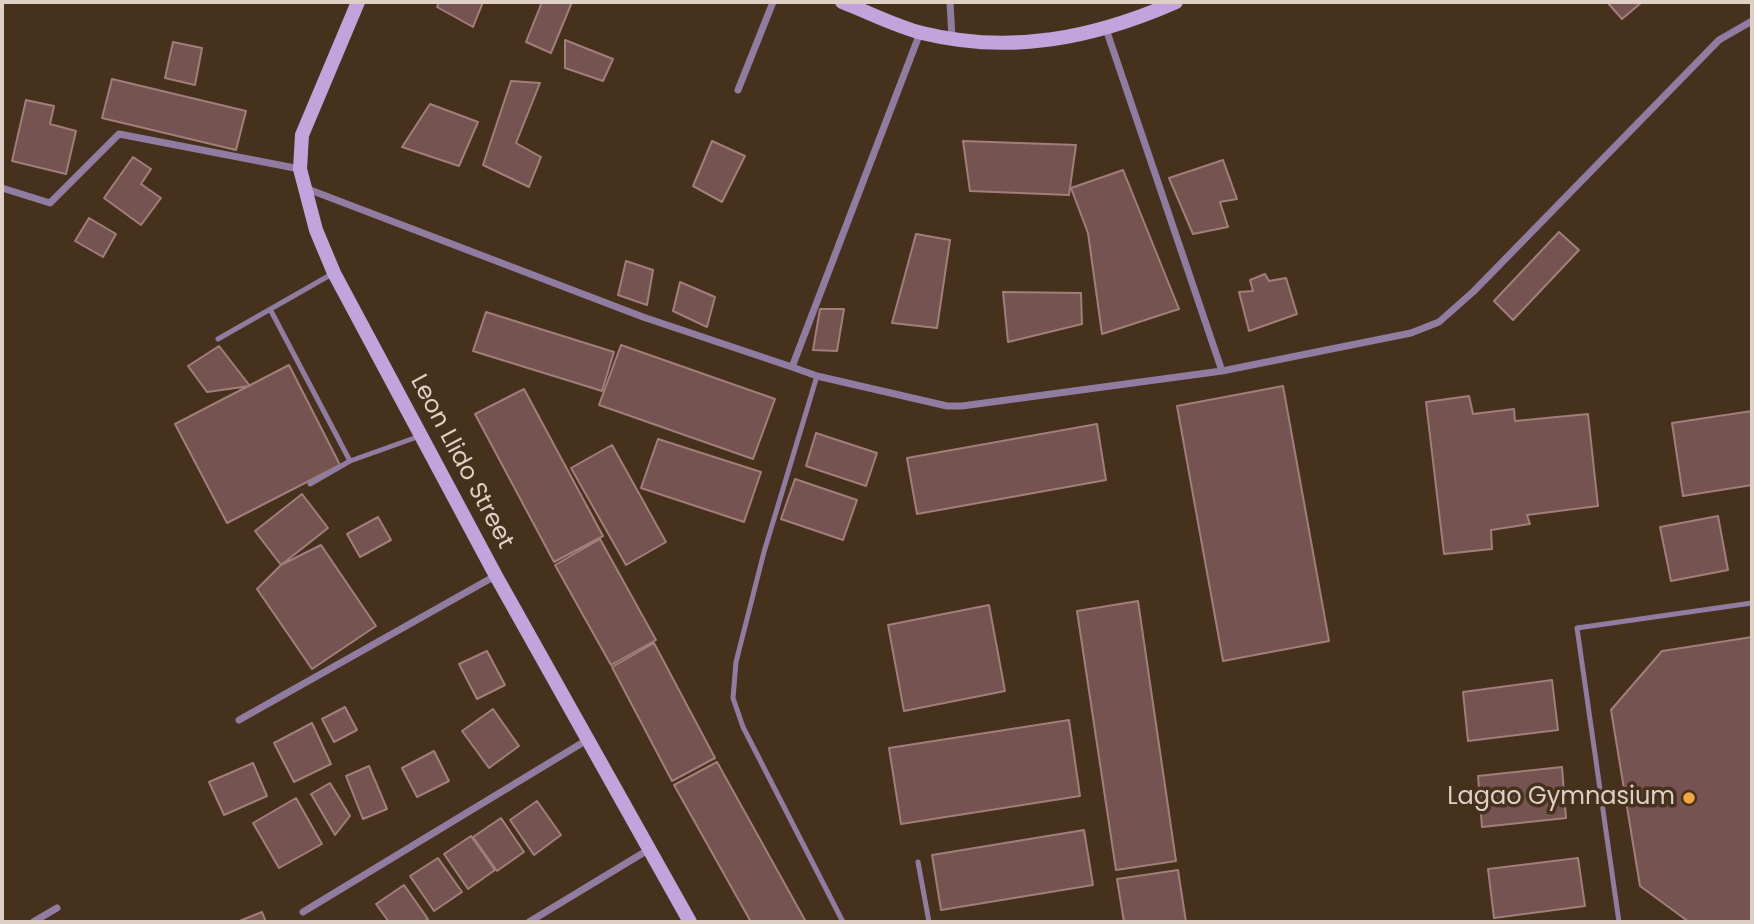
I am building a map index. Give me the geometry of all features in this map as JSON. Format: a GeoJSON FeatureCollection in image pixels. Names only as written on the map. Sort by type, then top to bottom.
{"type":"FeatureCollection","features":[{"type":"Feature","properties":{"kind":"main road","name":"Leon Llido Street"},"geometry":{"type":"LineString","coordinates":[[358,2],[302,135],[300,169],[316,230],[334,273],[496,576],[690,922]]}},
{"type":"Feature","properties":{"kind":"main road"},"geometry":{"type":"LineString","coordinates":[[842,2],[920,33],[1013,43],[1053,40],[1106,29],[1176,2]]}},
{"type":"Feature","properties":{"kind":"street"},"geometry":{"type":"LineString","coordinates":[[738,90],[773,2]]}},
{"type":"Feature","properties":{"kind":"street"},"geometry":{"type":"LineString","coordinates":[[950,2],[952,38]]}},
{"type":"Feature","properties":{"kind":"street"},"geometry":{"type":"LineString","coordinates":[[304,188],[643,317],[792,368],[947,406],[962,406],[1222,371],[1411,333],[1439,321],[1474,291],[1719,40],[1752,21]]}},
{"type":"Feature","properties":{"kind":"street"},"geometry":{"type":"LineString","coordinates":[[1106,29],[1222,371]]}},
{"type":"Feature","properties":{"kind":"street"},"geometry":{"type":"LineString","coordinates":[[792,368],[920,33]]}},
{"type":"Feature","properties":{"kind":"street"},"geometry":{"type":"LineString","coordinates":[[2,188],[51,203],[119,134],[300,169]]}},
{"type":"Feature","properties":{"kind":"street"},"geometry":{"type":"LineString","coordinates":[[239,720],[496,576]]}},
{"type":"Feature","properties":{"kind":"street"},"geometry":{"type":"LineString","coordinates":[[303,912],[587,740]]}},
{"type":"Feature","properties":{"kind":"street"},"geometry":{"type":"LineString","coordinates":[[529,922],[649,850]]}},
{"type":"Feature","properties":{"kind":"street"},"geometry":{"type":"LineString","coordinates":[[33,922],[57,908]]}},
{"type":"Feature","properties":{"kind":"lane"},"geometry":{"type":"LineString","coordinates":[[218,339],[334,273]]}},
{"type":"Feature","properties":{"kind":"lane"},"geometry":{"type":"LineString","coordinates":[[270,309],[350,461]]}},
{"type":"Feature","properties":{"kind":"lane"},"geometry":{"type":"LineString","coordinates":[[817,376],[761,564],[736,662],[733,698],[743,727],[843,922]]}},
{"type":"Feature","properties":{"kind":"lane"},"geometry":{"type":"LineString","coordinates":[[310,484],[350,461],[421,436]]}},
{"type":"Feature","properties":{"kind":"lane"},"geometry":{"type":"LineString","coordinates":[[1619,922],[1577,628],[1752,603]]}},
{"type":"Feature","properties":{"kind":"lane"},"geometry":{"type":"LineString","coordinates":[[918,862],[929,922]]}},
{"type":"Feature","properties":{"kind":"building"},"geometry":{"type":"Polygon","coordinates":[[[439,2],[483,2],[473,27],[437,7],[439,2]]]}},
{"type":"Feature","properties":{"kind":"building"},"geometry":{"type":"Polygon","coordinates":[[[542,2],[572,2],[551,53],[526,42],[542,2]]]}},
{"type":"Feature","properties":{"kind":"building"},"geometry":{"type":"Polygon","coordinates":[[[1607,2],[1642,2],[1622,19],[1607,2]]]}},
{"type":"Feature","properties":{"kind":"building"},"geometry":{"type":"Polygon","coordinates":[[[565,40],[613,59],[603,81],[565,68],[565,40]]]}},
{"type":"Feature","properties":{"kind":"building"},"geometry":{"type":"Polygon","coordinates":[[[173,42],[202,48],[195,85],[165,78],[173,42]]]}},
{"type":"Feature","properties":{"kind":"building"},"geometry":{"type":"Polygon","coordinates":[[[112,79],[246,111],[236,150],[102,118],[112,79]]]}},
{"type":"Feature","properties":{"kind":"building"},"geometry":{"type":"Polygon","coordinates":[[[511,81],[540,83],[516,143],[541,157],[529,187],[483,165],[511,81]]]}},
{"type":"Feature","properties":{"kind":"building"},"geometry":{"type":"Polygon","coordinates":[[[26,100],[54,106],[50,124],[76,131],[66,174],[12,161],[26,100]]]}},
{"type":"Feature","properties":{"kind":"building"},"geometry":{"type":"Polygon","coordinates":[[[430,104],[478,122],[459,166],[402,147],[430,104]]]}},
{"type":"Feature","properties":{"kind":"building"},"geometry":{"type":"Polygon","coordinates":[[[712,141],[745,156],[722,202],[693,186],[712,141]]]}},
{"type":"Feature","properties":{"kind":"building"},"geometry":{"type":"Polygon","coordinates":[[[963,141],[1076,145],[1069,195],[970,191],[963,141]]]}},
{"type":"Feature","properties":{"kind":"building"},"geometry":{"type":"Polygon","coordinates":[[[133,157],[151,169],[141,184],[161,198],[141,225],[104,198],[133,157]]]}},
{"type":"Feature","properties":{"kind":"building"},"geometry":{"type":"Polygon","coordinates":[[[1223,160],[1237,199],[1220,202],[1228,227],[1193,234],[1169,178],[1223,160]]]}},
{"type":"Feature","properties":{"kind":"building"},"geometry":{"type":"Polygon","coordinates":[[[1123,170],[1179,309],[1102,334],[1088,233],[1071,188],[1123,170]]]}},
{"type":"Feature","properties":{"kind":"building"},"geometry":{"type":"Polygon","coordinates":[[[89,218],[116,234],[103,257],[75,241],[89,218]]]}},
{"type":"Feature","properties":{"kind":"building"},"geometry":{"type":"Polygon","coordinates":[[[1559,232],[1579,250],[1513,320],[1494,301],[1559,232]]]}},
{"type":"Feature","properties":{"kind":"building"},"geometry":{"type":"Polygon","coordinates":[[[916,234],[950,240],[937,328],[892,323],[916,234]]]}},
{"type":"Feature","properties":{"kind":"building"},"geometry":{"type":"Polygon","coordinates":[[[626,261],[653,270],[647,305],[618,295],[626,261]]]}},
{"type":"Feature","properties":{"kind":"building"},"geometry":{"type":"Polygon","coordinates":[[[1265,274],[1269,281],[1286,278],[1297,314],[1249,331],[1239,292],[1253,291],[1250,280],[1265,274]]]}},
{"type":"Feature","properties":{"kind":"building"},"geometry":{"type":"Polygon","coordinates":[[[680,282],[715,297],[707,327],[673,311],[680,282]]]}},
{"type":"Feature","properties":{"kind":"building"},"geometry":{"type":"Polygon","coordinates":[[[1003,292],[1081,293],[1082,324],[1008,342],[1003,292]]]}},
{"type":"Feature","properties":{"kind":"building"},"geometry":{"type":"Polygon","coordinates":[[[820,309],[844,309],[837,351],[813,350],[820,309]]]}},
{"type":"Feature","properties":{"kind":"building"},"geometry":{"type":"Polygon","coordinates":[[[486,312],[614,352],[602,391],[473,351],[486,312]]]}},
{"type":"Feature","properties":{"kind":"building"},"geometry":{"type":"Polygon","coordinates":[[[621,345],[775,399],[753,459],[599,405],[621,345]]]}},
{"type":"Feature","properties":{"kind":"building"},"geometry":{"type":"Polygon","coordinates":[[[219,346],[250,386],[207,392],[188,366],[219,346]]]}},
{"type":"Feature","properties":{"kind":"building"},"geometry":{"type":"Polygon","coordinates":[[[289,365],[340,465],[227,523],[175,424],[289,365]]]}},
{"type":"Feature","properties":{"kind":"building"},"geometry":{"type":"Polygon","coordinates":[[[1283,386],[1329,641],[1223,661],[1177,406],[1283,386]]]}},
{"type":"Feature","properties":{"kind":"building"},"geometry":{"type":"Polygon","coordinates":[[[524,389],[603,536],[554,562],[475,414],[524,389]]]}},
{"type":"Feature","properties":{"kind":"building"},"geometry":{"type":"Polygon","coordinates":[[[1469,396],[1473,414],[1514,409],[1515,421],[1588,414],[1598,506],[1527,515],[1530,524],[1491,530],[1492,549],[1444,554],[1426,402],[1469,396]]]}},
{"type":"Feature","properties":{"kind":"building"},"geometry":{"type":"Polygon","coordinates":[[[1752,411],[1752,485],[1683,496],[1672,423],[1752,411]]]}},
{"type":"Feature","properties":{"kind":"building"},"geometry":{"type":"Polygon","coordinates":[[[1097,424],[1106,480],[917,514],[907,458],[1097,424]]]}},
{"type":"Feature","properties":{"kind":"building"},"geometry":{"type":"Polygon","coordinates":[[[816,433],[877,453],[866,486],[806,466],[816,433]]]}},
{"type":"Feature","properties":{"kind":"building"},"geometry":{"type":"Polygon","coordinates":[[[658,439],[761,472],[744,522],[641,488],[658,439]]]}},
{"type":"Feature","properties":{"kind":"building"},"geometry":{"type":"Polygon","coordinates":[[[612,445],[666,542],[626,565],[571,468],[612,445]]]}},
{"type":"Feature","properties":{"kind":"building"},"geometry":{"type":"Polygon","coordinates":[[[795,479],[857,500],[843,540],[781,519],[795,479]]]}},
{"type":"Feature","properties":{"kind":"building"},"geometry":{"type":"Polygon","coordinates":[[[302,494],[328,528],[281,565],[255,531],[302,494]]]}},
{"type":"Feature","properties":{"kind":"building"},"geometry":{"type":"Polygon","coordinates":[[[1718,516],[1728,570],[1671,581],[1660,527],[1718,516]]]}},
{"type":"Feature","properties":{"kind":"building"},"geometry":{"type":"Polygon","coordinates":[[[378,517],[391,540],[360,557],[347,534],[378,517]]]}},
{"type":"Feature","properties":{"kind":"building"},"geometry":{"type":"Polygon","coordinates":[[[600,539],[656,640],[611,665],[555,565],[600,539]]]}},
{"type":"Feature","properties":{"kind":"building"},"geometry":{"type":"Polygon","coordinates":[[[321,545],[376,626],[312,669],[257,589],[281,565],[321,545]]]}},
{"type":"Feature","properties":{"kind":"building"},"geometry":{"type":"Polygon","coordinates":[[[1138,601],[1176,861],[1116,870],[1077,611],[1138,601]]]}},
{"type":"Feature","properties":{"kind":"building"},"geometry":{"type":"Polygon","coordinates":[[[989,605],[1005,691],[904,711],[888,625],[989,605]]]}},
{"type":"Feature","properties":{"kind":"building","name":"Lagao Gymnasium"},"geometry":{"type":"Polygon","coordinates":[[[1752,637],[1752,922],[1689,922],[1640,886],[1611,710],[1662,651],[1752,637]]]}},
{"type":"Feature","properties":{"kind":"building"},"geometry":{"type":"Polygon","coordinates":[[[654,643],[715,758],[672,781],[612,667],[654,643]]]}},
{"type":"Feature","properties":{"kind":"building"},"geometry":{"type":"Polygon","coordinates":[[[487,651],[505,685],[477,699],[459,664],[487,651]]]}},
{"type":"Feature","properties":{"kind":"building"},"geometry":{"type":"Polygon","coordinates":[[[1552,680],[1558,730],[1468,741],[1463,692],[1552,680]]]}},
{"type":"Feature","properties":{"kind":"building"},"geometry":{"type":"Polygon","coordinates":[[[345,707],[357,730],[334,742],[322,719],[345,707]]]}},
{"type":"Feature","properties":{"kind":"building"},"geometry":{"type":"Polygon","coordinates":[[[493,709],[519,746],[489,768],[462,731],[493,709]]]}},
{"type":"Feature","properties":{"kind":"building"},"geometry":{"type":"Polygon","coordinates":[[[1069,720],[1080,796],[901,824],[889,748],[1069,720]]]}},
{"type":"Feature","properties":{"kind":"building"},"geometry":{"type":"Polygon","coordinates":[[[312,723],[331,764],[294,782],[274,743],[312,723]]]}},
{"type":"Feature","properties":{"kind":"building"},"geometry":{"type":"Polygon","coordinates":[[[434,751],[449,781],[417,797],[402,768],[434,751]]]}},
{"type":"Feature","properties":{"kind":"building"},"geometry":{"type":"Polygon","coordinates":[[[717,762],[806,922],[751,922],[674,785],[717,762]]]}},
{"type":"Feature","properties":{"kind":"building"},"geometry":{"type":"Polygon","coordinates":[[[253,763],[267,796],[224,815],[209,782],[253,763]]]}},
{"type":"Feature","properties":{"kind":"building"},"geometry":{"type":"Polygon","coordinates":[[[369,766],[387,809],[363,819],[346,776],[369,766]]]}},
{"type":"Feature","properties":{"kind":"building"},"geometry":{"type":"Polygon","coordinates":[[[1562,767],[1566,818],[1482,827],[1478,776],[1562,767]]]}},
{"type":"Feature","properties":{"kind":"building"},"geometry":{"type":"Polygon","coordinates":[[[330,783],[350,816],[335,835],[311,794],[330,783]]]}},
{"type":"Feature","properties":{"kind":"building"},"geometry":{"type":"Polygon","coordinates":[[[296,798],[322,844],[279,868],[253,823],[296,798]]]}},
{"type":"Feature","properties":{"kind":"building"},"geometry":{"type":"Polygon","coordinates":[[[537,801],[561,835],[534,855],[510,820],[537,801]]]}},
{"type":"Feature","properties":{"kind":"building"},"geometry":{"type":"Polygon","coordinates":[[[501,818],[524,852],[497,871],[473,837],[501,818]]]}},
{"type":"Feature","properties":{"kind":"building"},"geometry":{"type":"Polygon","coordinates":[[[1084,830],[1093,885],[941,910],[932,855],[1084,830]]]}},
{"type":"Feature","properties":{"kind":"building"},"geometry":{"type":"Polygon","coordinates":[[[471,836],[495,870],[468,889],[444,854],[471,836]]]}},
{"type":"Feature","properties":{"kind":"building"},"geometry":{"type":"Polygon","coordinates":[[[438,858],[462,892],[434,911],[410,876],[438,858]]]}},
{"type":"Feature","properties":{"kind":"building"},"geometry":{"type":"Polygon","coordinates":[[[1578,858],[1585,906],[1494,918],[1488,869],[1578,858]]]}},
{"type":"Feature","properties":{"kind":"building"},"geometry":{"type":"Polygon","coordinates":[[[1178,870],[1186,922],[1124,922],[1117,879],[1178,870]]]}},
{"type":"Feature","properties":{"kind":"building"},"geometry":{"type":"Polygon","coordinates":[[[404,885],[428,919],[423,922],[389,922],[376,904],[404,885]]]}},
{"type":"Feature","properties":{"kind":"building"},"geometry":{"type":"Polygon","coordinates":[[[262,912],[266,922],[237,922],[262,912]]]}},
{"type":"Feature","properties":{"kind":"place","name":"Lagao Gymnasium"},"geometry":{"type":"Point","coordinates":[1689,798]}}]}
